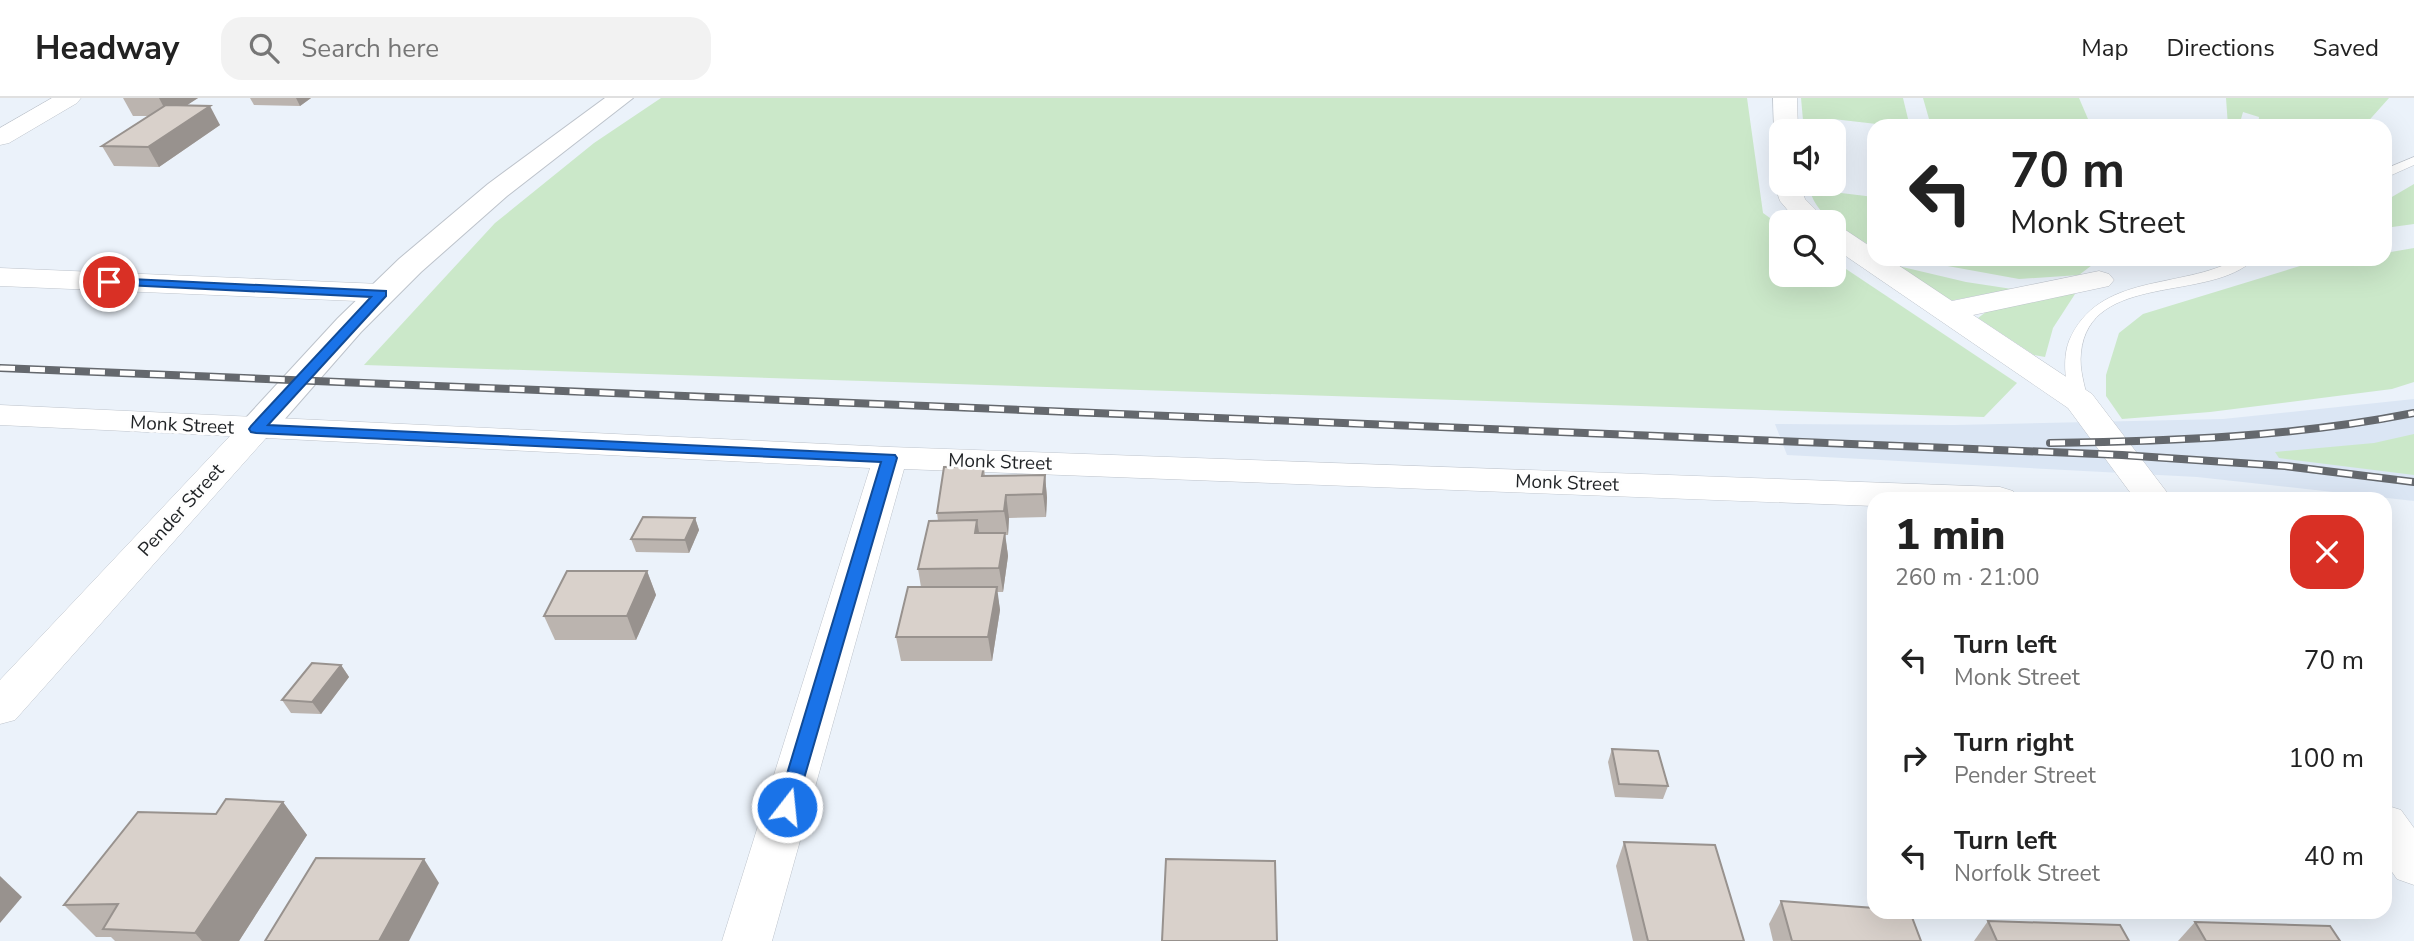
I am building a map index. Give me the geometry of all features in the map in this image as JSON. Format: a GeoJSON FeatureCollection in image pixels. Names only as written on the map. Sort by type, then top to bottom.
{"type":"FeatureCollection","features":[{"type":"Feature","properties":{"kind":"street"},"geometry":{"type":"LineString","coordinates":[[0,138],[69,98]]}},
{"type":"Feature","properties":{"kind":"street","name":"Pender Street"},"geometry":{"type":"LineString","coordinates":[[0,708],[382,293],[509,180],[621,98]]}},
{"type":"Feature","properties":{"kind":"street"},"geometry":{"type":"LineString","coordinates":[[1785,98],[1786,119]]}},
{"type":"Feature","properties":{"kind":"street"},"geometry":{"type":"LineString","coordinates":[[1846,243],[1867,257]]}},
{"type":"Feature","properties":{"kind":"street"},"geometry":{"type":"LineString","coordinates":[[1880,266],[2080,401],[2149,492]]}},
{"type":"Feature","properties":{"kind":"street"},"geometry":{"type":"LineString","coordinates":[[0,277],[382,293]]}},
{"type":"Feature","properties":{"kind":"street"},"geometry":{"type":"LineString","coordinates":[[1947,311],[2099,280]]}},
{"type":"Feature","properties":{"kind":"street","name":"Monk Street"},"geometry":{"type":"LineString","coordinates":[[0,415],[890,458],[1867,494]]}},
{"type":"Feature","properties":{"kind":"street"},"geometry":{"type":"LineString","coordinates":[[747,941],[890,458]]}},
{"type":"Feature","properties":{"kind":"street"},"geometry":{"type":"LineString","coordinates":[[2392,834],[2414,865]]}},
{"type":"Feature","properties":{"kind":"lane"},"geometry":{"type":"LineString","coordinates":[[2392,171],[2414,161]]}},
{"type":"Feature","properties":{"kind":"lane"},"geometry":{"type":"LineString","coordinates":[[2080,401],[2073,349],[2090,314],[2107,302],[2136,291],[2222,272],[2233,266]]}},
{"type":"Feature","properties":{"kind":"shaded area"},"geometry":{"type":"Polygon","coordinates":[[[2414,399],[2414,501],[2392,499],[2392,492],[2333,492],[2197,477],[1787,455],[1775,424],[1954,425],[2223,419],[2414,399]]]}},
{"type":"Feature","properties":{"kind":"green space"},"geometry":{"type":"Polygon","coordinates":[[[661,98],[1747,98],[1763,213],[1769,217],[1769,287],[1846,287],[1846,269],[2017,383],[1984,417],[364,365],[495,223],[594,143],[661,98]]]}},
{"type":"Feature","properties":{"kind":"green space"},"geometry":{"type":"Polygon","coordinates":[[[1801,98],[1903,98],[1908,119],[1867,119],[1867,123],[1846,119],[1803,119],[1801,98]]]}},
{"type":"Feature","properties":{"kind":"green space"},"geometry":{"type":"Polygon","coordinates":[[[1923,98],[2079,98],[2088,119],[1929,119],[1923,98]]]}},
{"type":"Feature","properties":{"kind":"green space"},"geometry":{"type":"Polygon","coordinates":[[[2226,98],[2389,98],[2370,119],[2259,119],[2243,112],[2241,119],[2228,119],[2226,98]]]}},
{"type":"Feature","properties":{"kind":"green space"},"geometry":{"type":"Polygon","coordinates":[[[2414,184],[2414,224],[2392,227],[2392,197],[2414,184]]]}},
{"type":"Feature","properties":{"kind":"green space"},"geometry":{"type":"Polygon","coordinates":[[[1846,194],[1867,196],[1867,244],[1846,230],[1846,210],[1820,210],[1812,196],[1846,196],[1846,194]]]}},
{"type":"Feature","properties":{"kind":"green space"},"geometry":{"type":"Polygon","coordinates":[[[2414,248],[2414,382],[2392,389],[2210,412],[2122,419],[2106,396],[2106,375],[2119,333],[2143,314],[2300,266],[2392,266],[2392,252],[2414,248]]]}},
{"type":"Feature","properties":{"kind":"green space"},"geometry":{"type":"Polygon","coordinates":[[[1896,266],[2012,289],[1949,301],[1896,266]]]}},
{"type":"Feature","properties":{"kind":"green space"},"geometry":{"type":"Polygon","coordinates":[[[1948,266],[2091,266],[2079,275],[2019,279],[1948,266]]]}},
{"type":"Feature","properties":{"kind":"green space"},"geometry":{"type":"Polygon","coordinates":[[[2058,294],[2075,294],[2053,328],[2045,357],[2034,355],[1978,318],[1990,309],[2058,294]]]}},
{"type":"Feature","properties":{"kind":"green space"},"geometry":{"type":"Polygon","coordinates":[[[2414,434],[2414,475],[2279,458],[2275,452],[2374,443],[2414,434]]]}},
{"type":"Feature","properties":{"kind":"building"},"geometry":{"type":"Polygon","coordinates":[[[166,105],[210,106],[148,147],[102,146],[166,105]]]}},
{"type":"Feature","properties":{"kind":"building"},"geometry":{"type":"Polygon","coordinates":[[[984,466],[982,476],[1045,475],[1043,494],[1006,495],[1004,511],[937,513],[944,467],[984,466]]]}},
{"type":"Feature","properties":{"kind":"building"},"geometry":{"type":"Polygon","coordinates":[[[643,517],[695,518],[685,540],[631,539],[643,517]]]}},
{"type":"Feature","properties":{"kind":"building"},"geometry":{"type":"Polygon","coordinates":[[[977,520],[975,533],[1005,533],[999,568],[918,569],[929,521],[977,520]]]}},
{"type":"Feature","properties":{"kind":"building"},"geometry":{"type":"Polygon","coordinates":[[[567,571],[647,571],[627,616],[544,616],[567,571]]]}},
{"type":"Feature","properties":{"kind":"building"},"geometry":{"type":"Polygon","coordinates":[[[908,587],[997,587],[988,637],[896,637],[908,587]]]}},
{"type":"Feature","properties":{"kind":"building"},"geometry":{"type":"Polygon","coordinates":[[[312,663],[341,665],[312,702],[282,700],[312,663]]]}},
{"type":"Feature","properties":{"kind":"building"},"geometry":{"type":"Polygon","coordinates":[[[1612,749],[1658,751],[1668,786],[1619,784],[1612,749]]]}},
{"type":"Feature","properties":{"kind":"building"},"geometry":{"type":"Polygon","coordinates":[[[226,799],[283,802],[195,933],[103,929],[118,904],[64,905],[138,812],[216,814],[226,799]]]}},
{"type":"Feature","properties":{"kind":"building"},"geometry":{"type":"Polygon","coordinates":[[[1624,842],[1715,845],[1744,941],[1648,941],[1624,842]]]}},
{"type":"Feature","properties":{"kind":"building"},"geometry":{"type":"Polygon","coordinates":[[[316,858],[424,859],[379,941],[265,941],[316,858]]]}},
{"type":"Feature","properties":{"kind":"building"},"geometry":{"type":"Polygon","coordinates":[[[1166,859],[1275,861],[1277,941],[1162,941],[1166,859]]]}},
{"type":"Feature","properties":{"kind":"building"},"geometry":{"type":"Polygon","coordinates":[[[1781,901],[1867,907],[1867,919],[1913,919],[1921,941],[1792,941],[1781,901]]]}},
{"type":"Feature","properties":{"kind":"building"},"geometry":{"type":"Polygon","coordinates":[[[1988,921],[2120,925],[2129,941],[1997,941],[1988,921]]]}},
{"type":"Feature","properties":{"kind":"building"},"geometry":{"type":"Polygon","coordinates":[[[2195,922],[2330,926],[2340,941],[2206,941],[2195,922]]]}},
{"type":"Feature","properties":{"kind":"railway"},"geometry":{"type":"LineString","coordinates":[[0,368],[2122,455],[2285,466],[2414,482]]}},
{"type":"Feature","properties":{"kind":"railway"},"geometry":{"type":"LineString","coordinates":[[2050,443],[2278,433],[2414,413]]}},
{"type":"Feature","properties":{"kind":"route"},"geometry":{"type":"LineString","coordinates":[[109,282],[382,293],[256,429],[890,458],[787,807]]}}]}
